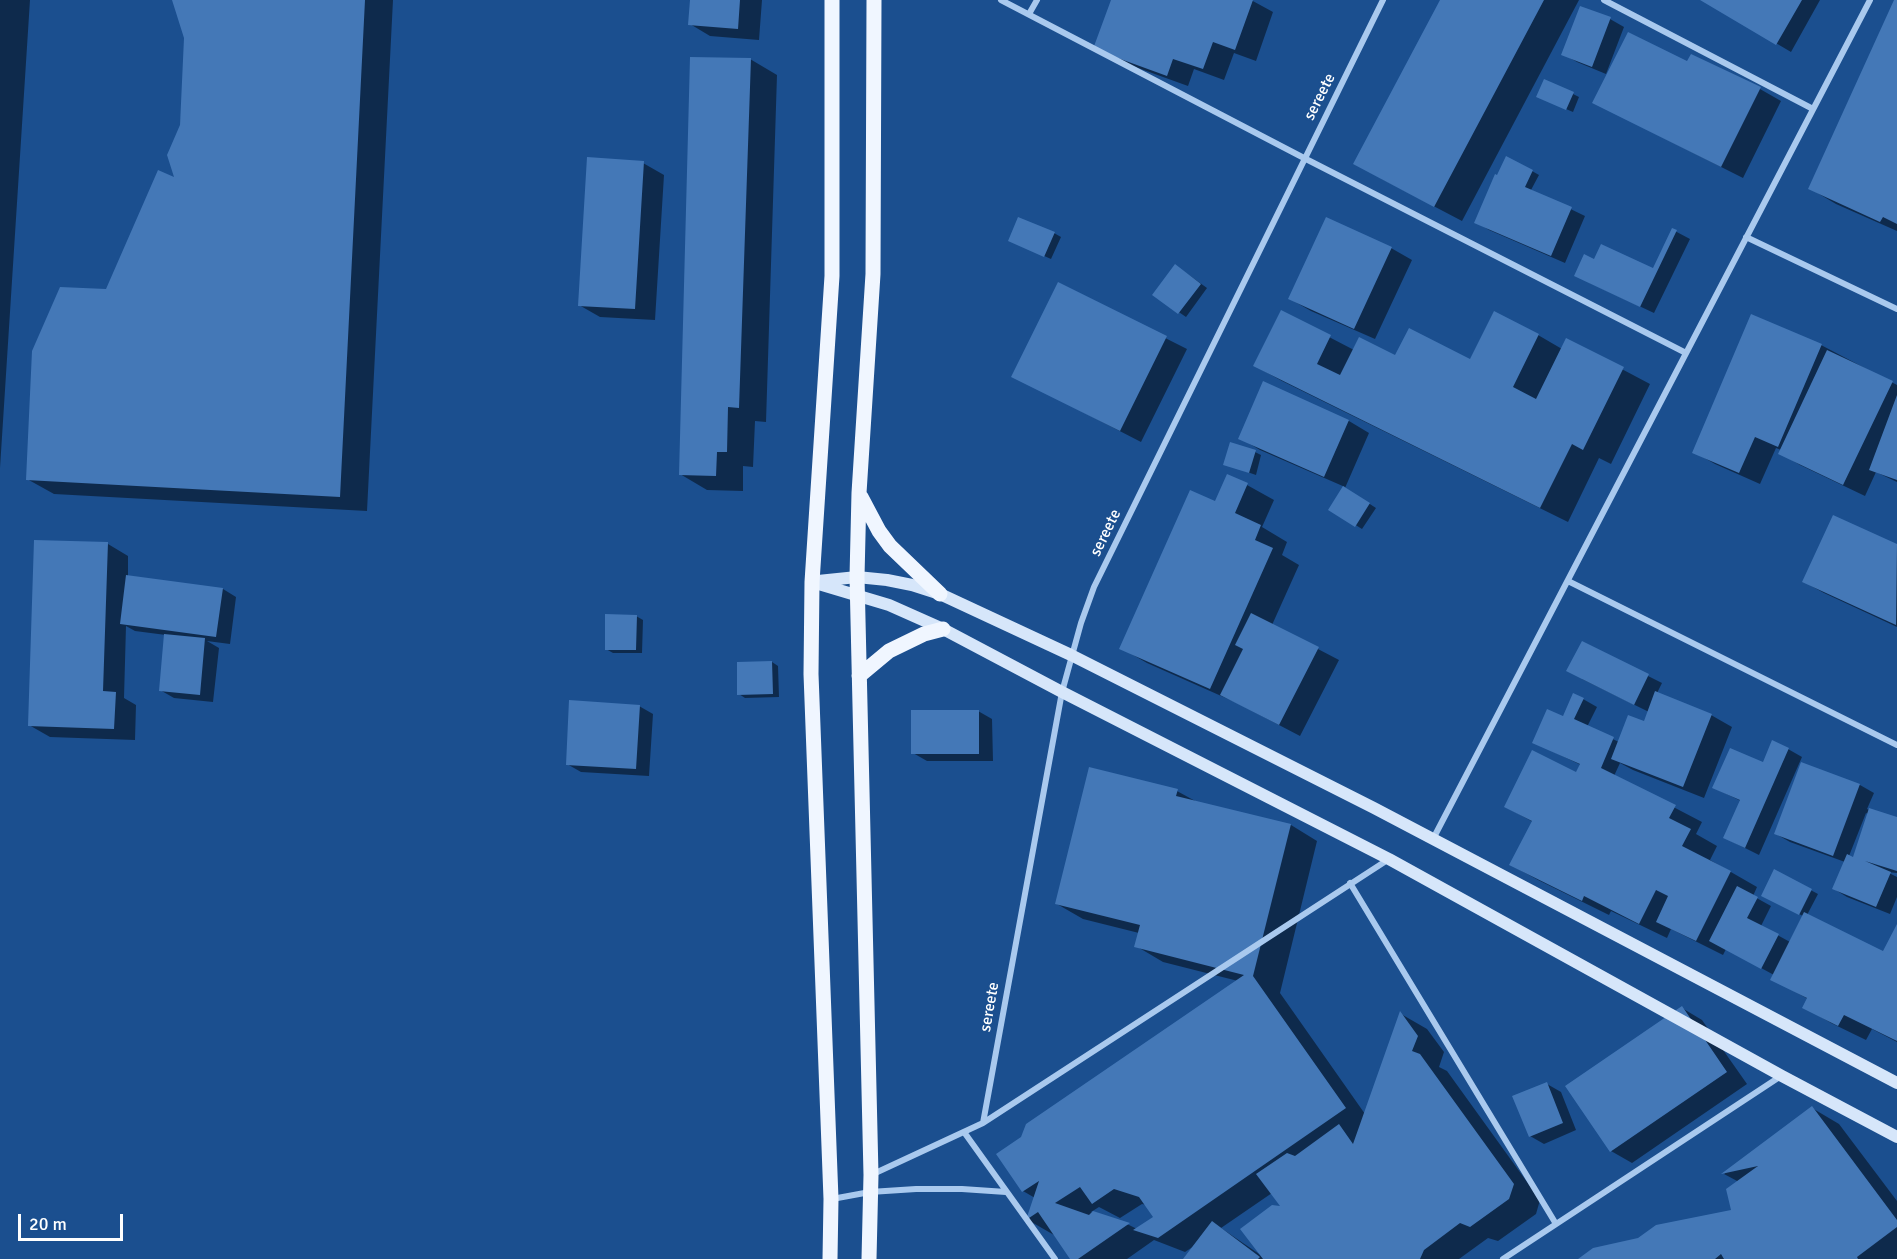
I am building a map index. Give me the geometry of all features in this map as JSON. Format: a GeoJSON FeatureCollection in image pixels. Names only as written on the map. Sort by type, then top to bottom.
{"type":"FeatureCollection","features":[{"type":"Feature","properties":{"kind":"main road"},"geometry":{"type":"LineString","coordinates":[[830,1259],[831,1199],[811,674],[812,582],[832,276],[832,0]]}},
{"type":"Feature","properties":{"kind":"main road"},"geometry":{"type":"LineString","coordinates":[[869,1259],[871,1175],[856,577],[873,274],[874,0]]}},
{"type":"Feature","properties":{"kind":"main road"},"geometry":{"type":"LineString","coordinates":[[859,493],[879,531],[890,546],[940,594]]}},
{"type":"Feature","properties":{"kind":"main road"},"geometry":{"type":"LineString","coordinates":[[812,582],[856,577],[904,583],[940,594],[1071,655],[1433,839],[1897,1083]]}},
{"type":"Feature","properties":{"kind":"main road"},"geometry":{"type":"LineString","coordinates":[[812,582],[889,605],[943,629],[1389,859],[1897,1137]]}},
{"type":"Feature","properties":{"kind":"main road"},"geometry":{"type":"LineString","coordinates":[[859,676],[889,651],[924,634],[943,629]]}},
{"type":"Feature","properties":{"kind":"street"},"geometry":{"type":"LineString","coordinates":[[1001,0],[1686,353]]}},
{"type":"Feature","properties":{"kind":"street"},"geometry":{"type":"LineString","coordinates":[[1029,14],[1036,0]]}},
{"type":"Feature","properties":{"kind":"street","name":"sereete"},"geometry":{"type":"LineString","coordinates":[[983,1123],[1062,692],[1071,655],[1094,587],[1383,0]]}},
{"type":"Feature","properties":{"kind":"street"},"geometry":{"type":"LineString","coordinates":[[1604,0],[1813,109]]}},
{"type":"Feature","properties":{"kind":"street"},"geometry":{"type":"LineString","coordinates":[[1433,839],[1870,0]]}},
{"type":"Feature","properties":{"kind":"street"},"geometry":{"type":"LineString","coordinates":[[1746,237],[1897,309]]}},
{"type":"Feature","properties":{"kind":"street"},"geometry":{"type":"LineString","coordinates":[[1568,581],[1897,745]]}},
{"type":"Feature","properties":{"kind":"street"},"geometry":{"type":"LineString","coordinates":[[871,1175],[983,1123],[1389,859]]}},
{"type":"Feature","properties":{"kind":"street"},"geometry":{"type":"LineString","coordinates":[[1350,883],[1556,1224]]}},
{"type":"Feature","properties":{"kind":"street"},"geometry":{"type":"LineString","coordinates":[[1503,1259],[1782,1076]]}},
{"type":"Feature","properties":{"kind":"street"},"geometry":{"type":"LineString","coordinates":[[964,1132],[1055,1259]]}},
{"type":"Feature","properties":{"kind":"street"},"geometry":{"type":"LineString","coordinates":[[831,1199],[870,1192],[950,1189],[1006,1192]]}},
{"type":"Feature","properties":{"kind":"building"},"geometry":{"type":"Polygon","coordinates":[[[172,0],[365,0],[340,497],[26,480],[32,351],[60,287],[106,289],[158,170],[174,177],[167,155],[180,125],[184,38],[172,0]]]}},
{"type":"Feature","properties":{"kind":"building"},"geometry":{"type":"Polygon","coordinates":[[[690,0],[740,0],[738,29],[688,25],[690,0]]]}},
{"type":"Feature","properties":{"kind":"building"},"geometry":{"type":"Polygon","coordinates":[[[1111,0],[1253,0],[1235,50],[1213,42],[1203,69],[1173,59],[1167,76],[1093,49],[1111,0]]]}},
{"type":"Feature","properties":{"kind":"building"},"geometry":{"type":"Polygon","coordinates":[[[1440,0],[1544,0],[1434,207],[1353,164],[1440,0]]]}},
{"type":"Feature","properties":{"kind":"building"},"geometry":{"type":"Polygon","coordinates":[[[1700,0],[1802,0],[1776,45],[1700,0]]]}},
{"type":"Feature","properties":{"kind":"building"},"geometry":{"type":"Polygon","coordinates":[[[1894,0],[1897,0],[1897,224],[1883,217],[1880,222],[1808,189],[1894,0]]]}},
{"type":"Feature","properties":{"kind":"building"},"geometry":{"type":"Polygon","coordinates":[[[1580,6],[1611,17],[1592,67],[1561,55],[1580,6]]]}},
{"type":"Feature","properties":{"kind":"building"},"geometry":{"type":"Polygon","coordinates":[[[1628,32],[1687,61],[1691,54],[1761,87],[1721,167],[1592,103],[1628,32]]]}},
{"type":"Feature","properties":{"kind":"building"},"geometry":{"type":"Polygon","coordinates":[[[690,57],[751,58],[739,408],[728,407],[727,452],[717,452],[716,476],[679,475],[690,57]]]}},
{"type":"Feature","properties":{"kind":"building"},"geometry":{"type":"Polygon","coordinates":[[[1544,79],[1574,92],[1566,110],[1536,97],[1544,79]]]}},
{"type":"Feature","properties":{"kind":"building"},"geometry":{"type":"Polygon","coordinates":[[[1506,156],[1533,170],[1525,187],[1572,207],[1551,256],[1474,223],[1495,174],[1497,175],[1506,156]]]}},
{"type":"Feature","properties":{"kind":"building"},"geometry":{"type":"Polygon","coordinates":[[[587,157],[644,161],[635,309],[578,306],[587,157]]]}},
{"type":"Feature","properties":{"kind":"building"},"geometry":{"type":"Polygon","coordinates":[[[1018,217],[1055,232],[1044,257],[1008,241],[1018,217]]]}},
{"type":"Feature","properties":{"kind":"building"},"geometry":{"type":"Polygon","coordinates":[[[1326,217],[1392,247],[1354,329],[1288,299],[1326,217]]]}},
{"type":"Feature","properties":{"kind":"building"},"geometry":{"type":"Polygon","coordinates":[[[1672,228],[1677,230],[1640,307],[1574,276],[1584,254],[1594,259],[1601,244],[1653,268],[1672,228]]]}},
{"type":"Feature","properties":{"kind":"building"},"geometry":{"type":"Polygon","coordinates":[[[1175,264],[1201,284],[1178,314],[1152,295],[1175,264]]]}},
{"type":"Feature","properties":{"kind":"building"},"geometry":{"type":"Polygon","coordinates":[[[1058,282],[1167,336],[1120,431],[1011,377],[1058,282]]]}},
{"type":"Feature","properties":{"kind":"building"},"geometry":{"type":"Polygon","coordinates":[[[1281,310],[1331,335],[1317,364],[1340,375],[1359,337],[1395,355],[1409,328],[1470,359],[1494,311],[1539,334],[1513,387],[1536,399],[1566,338],[1624,367],[1583,450],[1572,444],[1540,508],[1253,366],[1281,310]]]}},
{"type":"Feature","properties":{"kind":"building"},"geometry":{"type":"Polygon","coordinates":[[[1751,314],[1822,344],[1778,447],[1755,437],[1739,473],[1692,453],[1751,314]]]}},
{"type":"Feature","properties":{"kind":"building"},"geometry":{"type":"Polygon","coordinates":[[[1827,350],[1893,381],[1843,485],[1778,454],[1827,350]]]}},
{"type":"Feature","properties":{"kind":"building"},"geometry":{"type":"Polygon","coordinates":[[[1263,381],[1349,420],[1324,477],[1238,439],[1263,381]]]}},
{"type":"Feature","properties":{"kind":"building"},"geometry":{"type":"Polygon","coordinates":[[[1897,395],[1897,480],[1869,470],[1897,395]]]}},
{"type":"Feature","properties":{"kind":"building"},"geometry":{"type":"Polygon","coordinates":[[[1230,442],[1256,450],[1249,473],[1223,465],[1230,442]]]}},
{"type":"Feature","properties":{"kind":"building"},"geometry":{"type":"Polygon","coordinates":[[[1227,474],[1248,483],[1235,513],[1261,525],[1255,540],[1273,548],[1210,689],[1119,649],[1190,490],[1215,501],[1227,474]]]}},
{"type":"Feature","properties":{"kind":"building"},"geometry":{"type":"Polygon","coordinates":[[[1343,486],[1370,503],[1355,527],[1328,510],[1343,486]]]}},
{"type":"Feature","properties":{"kind":"building"},"geometry":{"type":"Polygon","coordinates":[[[1833,515],[1897,544],[1896,625],[1802,582],[1833,515]]]}},
{"type":"Feature","properties":{"kind":"building"},"geometry":{"type":"Polygon","coordinates":[[[34,540],[108,542],[103,691],[116,692],[114,729],[28,726],[34,540]]]}},
{"type":"Feature","properties":{"kind":"building"},"geometry":{"type":"Polygon","coordinates":[[[126,575],[223,588],[216,637],[120,624],[126,575]]]}},
{"type":"Feature","properties":{"kind":"building"},"geometry":{"type":"Polygon","coordinates":[[[1251,613],[1319,647],[1279,725],[1220,695],[1243,649],[1235,645],[1251,613]]]}},
{"type":"Feature","properties":{"kind":"building"},"geometry":{"type":"Polygon","coordinates":[[[605,614],[637,615],[636,650],[605,650],[605,614]]]}},
{"type":"Feature","properties":{"kind":"building"},"geometry":{"type":"Polygon","coordinates":[[[164,634],[205,638],[200,695],[159,691],[164,634]]]}},
{"type":"Feature","properties":{"kind":"building"},"geometry":{"type":"Polygon","coordinates":[[[1582,641],[1649,674],[1634,705],[1566,671],[1582,641]]]}},
{"type":"Feature","properties":{"kind":"building"},"geometry":{"type":"Polygon","coordinates":[[[772,661],[773,694],[737,695],[737,662],[772,661]]]}},
{"type":"Feature","properties":{"kind":"building"},"geometry":{"type":"Polygon","coordinates":[[[1655,691],[1712,714],[1683,787],[1611,759],[1628,715],[1644,721],[1655,691]]]}},
{"type":"Feature","properties":{"kind":"building"},"geometry":{"type":"Polygon","coordinates":[[[1573,693],[1584,698],[1574,719],[1614,737],[1601,768],[1676,805],[1669,818],[1691,829],[1682,846],[1731,871],[1696,941],[1656,922],[1668,896],[1656,890],[1639,924],[1584,896],[1582,901],[1509,865],[1532,821],[1504,807],[1532,750],[1576,772],[1580,764],[1532,743],[1547,709],[1563,716],[1573,693]]]}},
{"type":"Feature","properties":{"kind":"building"},"geometry":{"type":"Polygon","coordinates":[[[569,700],[640,705],[636,769],[566,765],[569,700]]]}},
{"type":"Feature","properties":{"kind":"building"},"geometry":{"type":"Polygon","coordinates":[[[911,710],[979,710],[979,754],[911,754],[911,710]]]}},
{"type":"Feature","properties":{"kind":"building"},"geometry":{"type":"Polygon","coordinates":[[[1772,740],[1789,748],[1745,848],[1723,838],[1740,800],[1712,788],[1730,748],[1763,762],[1772,740]]]}},
{"type":"Feature","properties":{"kind":"building"},"geometry":{"type":"Polygon","coordinates":[[[1801,762],[1860,784],[1833,856],[1774,834],[1801,762]]]}},
{"type":"Feature","properties":{"kind":"building"},"geometry":{"type":"Polygon","coordinates":[[[1089,767],[1178,789],[1176,796],[1291,824],[1253,976],[1346,1108],[1158,1238],[1133,1230],[1153,1217],[1139,1197],[1114,1189],[1092,1204],[1080,1187],[1055,1203],[1089,1215],[1093,1211],[1130,1223],[1078,1259],[1070,1259],[1038,1212],[1026,1220],[1039,1181],[1022,1192],[996,1154],[1021,1137],[1026,1124],[1244,975],[1134,947],[1140,925],[1055,904],[1089,767]]]}},
{"type":"Feature","properties":{"kind":"building"},"geometry":{"type":"Polygon","coordinates":[[[1869,808],[1897,817],[1897,871],[1865,861],[1891,872],[1876,907],[1832,889],[1847,854],[1853,857],[1869,808]]]}},
{"type":"Feature","properties":{"kind":"building"},"geometry":{"type":"Polygon","coordinates":[[[1774,869],[1812,889],[1799,915],[1761,896],[1774,869]]]}},
{"type":"Feature","properties":{"kind":"building"},"geometry":{"type":"Polygon","coordinates":[[[1737,886],[1758,897],[1747,918],[1779,934],[1761,969],[1709,941],[1737,886]]]}},
{"type":"Feature","properties":{"kind":"building"},"geometry":{"type":"Polygon","coordinates":[[[1804,912],[1883,951],[1897,924],[1897,1041],[1844,1015],[1838,1026],[1802,1008],[1807,998],[1770,980],[1804,912]]]}},
{"type":"Feature","properties":{"kind":"building"},"geometry":{"type":"Polygon","coordinates":[[[1682,1006],[1727,1072],[1610,1152],[1565,1086],[1682,1006]]]}},
{"type":"Feature","properties":{"kind":"building"},"geometry":{"type":"Polygon","coordinates":[[[1400,1011],[1418,1036],[1412,1051],[1420,1054],[1514,1184],[1509,1199],[1470,1227],[1460,1223],[1424,1250],[1420,1259],[1263,1259],[1240,1229],[1272,1205],[1280,1206],[1256,1174],[1287,1153],[1295,1156],[1339,1124],[1353,1144],[1400,1011]]]}},
{"type":"Feature","properties":{"kind":"building"},"geometry":{"type":"Polygon","coordinates":[[[1547,1082],[1563,1123],[1529,1137],[1512,1096],[1547,1082]]]}},
{"type":"Feature","properties":{"kind":"building"},"geometry":{"type":"Polygon","coordinates":[[[1812,1106],[1897,1220],[1897,1227],[1857,1257],[1858,1259],[1724,1259],[1721,1254],[1715,1259],[1578,1259],[1593,1248],[1638,1238],[1656,1225],[1731,1210],[1726,1189],[1758,1166],[1721,1174],[1812,1106]]]}},
{"type":"Feature","properties":{"kind":"building"},"geometry":{"type":"Polygon","coordinates":[[[1212,1221],[1260,1257],[1258,1259],[1183,1259],[1212,1221]]]}}]}
